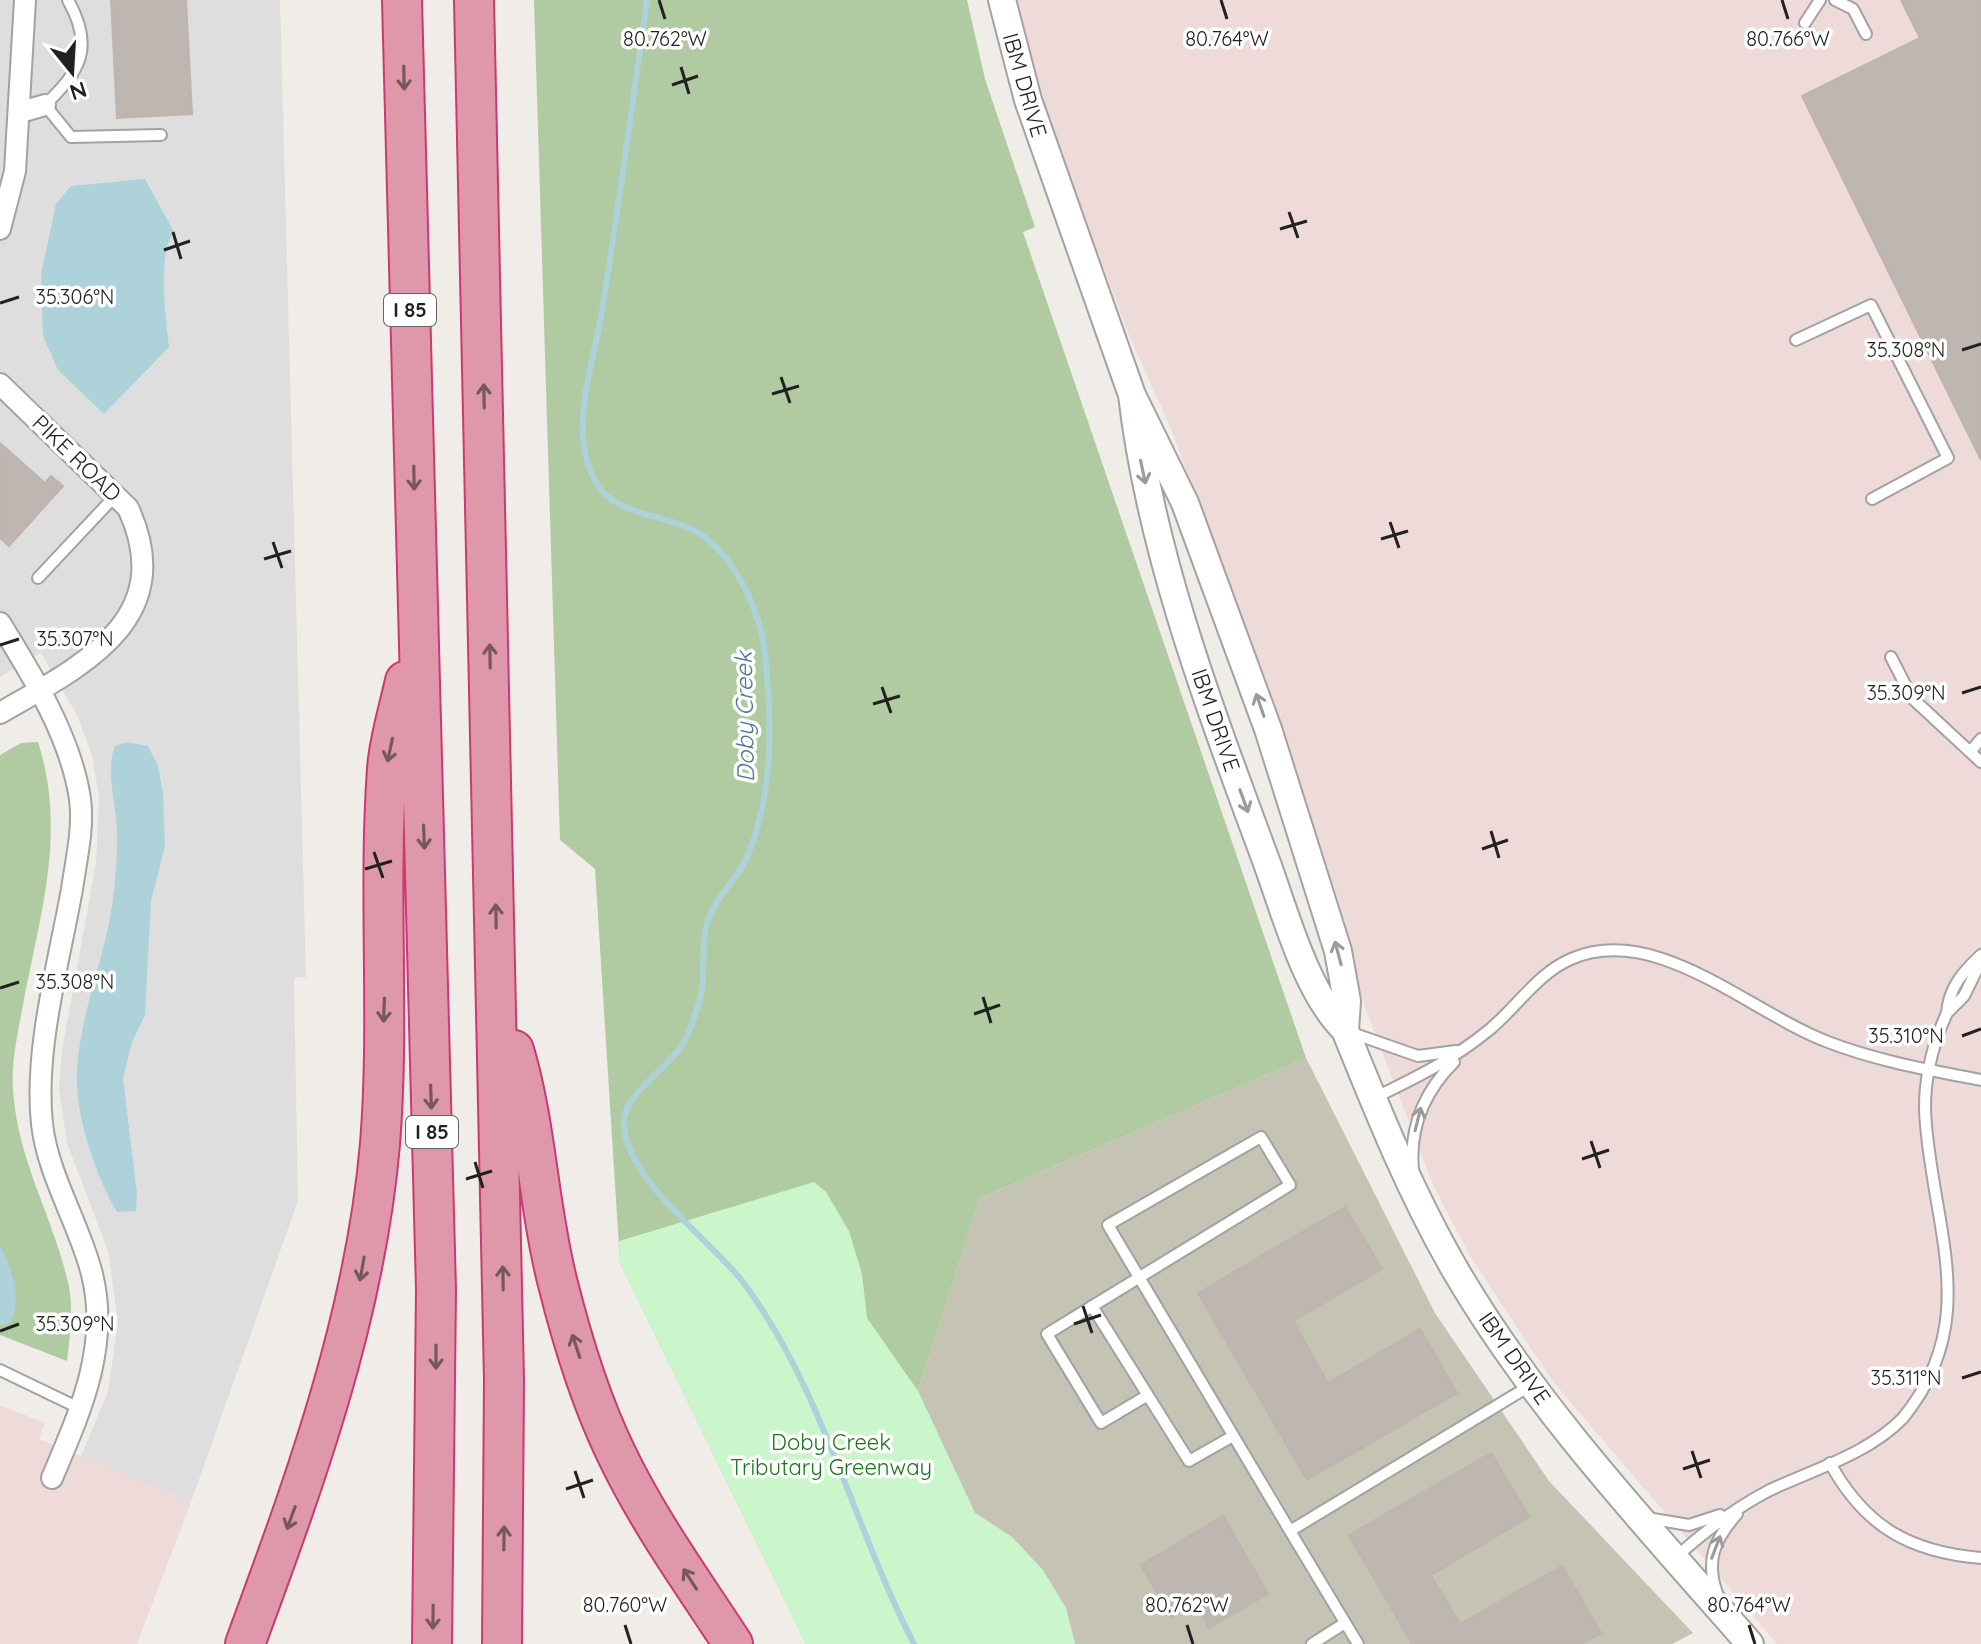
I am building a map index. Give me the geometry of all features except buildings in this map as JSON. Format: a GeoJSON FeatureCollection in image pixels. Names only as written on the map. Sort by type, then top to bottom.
{"type":"FeatureCollection","features":[{"type":"Feature","properties":{"kind":"highway","name":"I 85"},"geometry":{"type":"LineString","coordinates":[[402,0],[436,1290],[432,1644]]}},
{"type":"Feature","properties":{"kind":"highway"},"geometry":{"type":"LineString","coordinates":[[474,0],[504,1380],[502,1644]]}},
{"type":"Feature","properties":{"kind":"highway"},"geometry":{"type":"LineString","coordinates":[[245,1644],[315,1449],[358,1296],[380,1143],[387,767],[418,619]]}},
{"type":"Feature","properties":{"kind":"highway"},"geometry":{"type":"LineString","coordinates":[[497,994],[522,1076],[557,1282],[586,1375],[614,1449],[634,1488],[733,1644]]}},
{"type":"Feature","properties":{"kind":"street"},"geometry":{"type":"LineString","coordinates":[[0,229],[15,171],[21,112],[25,0]]}},
{"type":"Feature","properties":{"kind":"street","name":"IBM DRIVE"},"geometry":{"type":"LineString","coordinates":[[1002,0],[1028,100],[1132,395],[1185,503],[1268,729],[1338,951],[1347,1001],[1345,1030]]}},
{"type":"Feature","properties":{"kind":"street"},"geometry":{"type":"LineString","coordinates":[[21,112],[45,105]]}},
{"type":"Feature","properties":{"kind":"street","name":"PIKE ROAD"},"geometry":{"type":"LineString","coordinates":[[0,384],[128,508],[139,533],[143,565],[137,596],[126,624],[98,652],[0,713]]}},
{"type":"Feature","properties":{"kind":"street","name":"IBM DRIVE"},"geometry":{"type":"LineString","coordinates":[[1132,395],[1148,494],[1213,714],[1291,927],[1327,1009],[1345,1030],[1417,1196],[1457,1273],[1532,1384],[1750,1644]]}},
{"type":"Feature","properties":{"kind":"street"},"geometry":{"type":"LineString","coordinates":[[0,623],[68,750],[81,801],[78,852],[41,1074],[42,1126],[55,1174],[92,1274],[98,1320],[94,1365],[81,1409],[52,1478]]}},
{"type":"Feature","properties":{"kind":"lane"},"geometry":{"type":"LineString","coordinates":[[68,0],[83,47],[74,77],[45,105],[71,137],[161,135]]}},
{"type":"Feature","properties":{"kind":"lane"},"geometry":{"type":"LineString","coordinates":[[1805,23],[1820,0]]}},
{"type":"Feature","properties":{"kind":"lane"},"geometry":{"type":"LineString","coordinates":[[1835,0],[1853,9],[1866,34]]}},
{"type":"Feature","properties":{"kind":"lane"},"geometry":{"type":"LineString","coordinates":[[1796,340],[1871,305],[1948,458],[1872,499]]}},
{"type":"Feature","properties":{"kind":"lane"},"geometry":{"type":"LineString","coordinates":[[38,578],[116,495]]}},
{"type":"Feature","properties":{"kind":"lane"},"geometry":{"type":"LineString","coordinates":[[1891,657],[1912,698],[1981,762]]}},
{"type":"Feature","properties":{"kind":"lane"},"geometry":{"type":"LineString","coordinates":[[1970,752],[1981,739]]}},
{"type":"Feature","properties":{"kind":"lane"},"geometry":{"type":"LineString","coordinates":[[1373,1099],[1427,1072],[1469,1046],[1512,1011],[1552,970],[1583,954],[1621,948],[1659,956],[1775,1019],[1828,1042],[1887,1061],[1981,1080]]}},
{"type":"Feature","properties":{"kind":"lane"},"geometry":{"type":"LineString","coordinates":[[1640,1516],[1689,1525],[1745,1504],[1877,1440],[1903,1418],[1929,1386],[1949,1338],[1957,1275],[1926,1127],[1930,1070],[1934,1045],[1947,1013],[1951,992],[1960,975],[1981,958]]}},
{"type":"Feature","properties":{"kind":"lane"},"geometry":{"type":"LineString","coordinates":[[1345,1030],[1418,1056],[1444,1054],[1469,1046]]}},
{"type":"Feature","properties":{"kind":"lane"},"geometry":{"type":"LineString","coordinates":[[1417,1196],[1413,1143],[1421,1106],[1433,1084],[1469,1046]]}},
{"type":"Feature","properties":{"kind":"lane"},"geometry":{"type":"LineString","coordinates":[[1148,1395],[1101,1423],[1047,1334],[1139,1277],[1290,1185],[1261,1137],[1108,1225],[1139,1277],[1233,1436],[1358,1644]]}},
{"type":"Feature","properties":{"kind":"lane"},"geometry":{"type":"LineString","coordinates":[[1092,1306],[1189,1461],[1233,1436]]}},
{"type":"Feature","properties":{"kind":"lane"},"geometry":{"type":"LineString","coordinates":[[0,1370],[81,1409]]}},
{"type":"Feature","properties":{"kind":"lane"},"geometry":{"type":"LineString","coordinates":[[1290,1531],[1532,1384]]}},
{"type":"Feature","properties":{"kind":"lane"},"geometry":{"type":"LineString","coordinates":[[1830,1463],[1850,1494],[1877,1523],[1916,1546],[1981,1558]]}},
{"type":"Feature","properties":{"kind":"lane"},"geometry":{"type":"LineString","coordinates":[[1676,1557],[1745,1504]]}},
{"type":"Feature","properties":{"kind":"lane"},"geometry":{"type":"LineString","coordinates":[[1730,1620],[1714,1584],[1711,1555],[1726,1526],[1745,1504]]}},
{"type":"Feature","properties":{"kind":"lane"},"geometry":{"type":"LineString","coordinates":[[1312,1644],[1345,1623]]}},
{"type":"Feature","properties":{"kind":"shaded area"},"geometry":{"type":"Polygon","coordinates":[[[0,0],[280,0],[306,977],[294,978],[298,1201],[191,1502],[81,1457],[108,1391],[118,1321],[108,1251],[67,1143],[59,1088],[62,1050],[96,863],[99,798],[92,755],[77,715],[41,653],[0,677],[0,0]]]}},
{"type":"Feature","properties":{"kind":"shaded area"},"geometry":{"type":"Polygon","coordinates":[[[1014,0],[1981,0],[1981,1644],[1777,1644],[1554,1383],[1470,1256],[1434,1187],[1366,1010],[1324,858],[1284,733],[1169,424],[1130,338],[1057,145],[1014,0]]]}},
{"type":"Feature","properties":{"kind":"shaded area"},"geometry":{"type":"Polygon","coordinates":[[[1306,1058],[1435,1313],[1549,1481],[1693,1633],[1672,1644],[1075,1644],[1066,1608],[1012,1537],[975,1513],[918,1391],[980,1198],[1306,1058]]]}},
{"type":"Feature","properties":{"kind":"shaded area"},"geometry":{"type":"Polygon","coordinates":[[[0,1405],[45,1423],[39,1439],[191,1502],[137,1644],[0,1644],[0,1405]]]}},
{"type":"Feature","properties":{"kind":"green space"},"geometry":{"type":"Polygon","coordinates":[[[534,0],[967,0],[985,79],[1035,227],[1023,232],[1306,1058],[980,1198],[918,1391],[975,1513],[1012,1537],[1043,1570],[1066,1608],[1075,1644],[806,1644],[620,1263],[595,869],[560,840],[534,0]]]}},
{"type":"Feature","properties":{"kind":"green space"},"geometry":{"type":"Polygon","coordinates":[[[38,742],[50,809],[48,874],[15,1047],[13,1090],[21,1141],[70,1292],[67,1361],[0,1335],[0,755],[21,743],[38,742]]]}},
{"type":"Feature","properties":{"kind":"green space","name":"Doby Creek Tributary Greenway"},"geometry":{"type":"Polygon","coordinates":[[[814,1182],[826,1192],[849,1231],[862,1274],[867,1318],[918,1391],[975,1513],[1012,1537],[1043,1570],[1066,1608],[1075,1644],[806,1644],[620,1263],[619,1241],[814,1182]]]}},
{"type":"Feature","properties":{"kind":"water"},"geometry":{"type":"Polygon","coordinates":[[[145,179],[174,232],[164,270],[169,347],[104,414],[58,370],[43,336],[41,274],[56,204],[71,186],[145,179]]]}},
{"type":"Feature","properties":{"kind":"water"},"geometry":{"type":"Polygon","coordinates":[[[127,742],[148,746],[158,766],[163,793],[165,846],[151,901],[145,1015],[132,1042],[123,1078],[137,1194],[136,1211],[117,1212],[88,1144],[79,1107],[77,1071],[83,1026],[114,891],[117,838],[112,755],[115,746],[127,742]]]}},
{"type":"Feature","properties":{"kind":"water"},"geometry":{"type":"Polygon","coordinates":[[[0,1246],[12,1274],[16,1305],[10,1323],[0,1326],[0,1246]]]}},
{"type":"Feature","properties":{"kind":"waterway","name":"Doby Creek"},"geometry":{"type":"LineString","coordinates":[[647,0],[603,305],[584,401],[584,445],[592,474],[603,492],[627,508],[700,534],[725,557],[735,572],[752,604],[763,638],[770,731],[766,783],[756,833],[743,865],[708,920],[703,983],[695,1015],[680,1048],[633,1098],[624,1119],[626,1140],[651,1184],[743,1282],[771,1323],[816,1412],[892,1599],[914,1644]]}}]}
